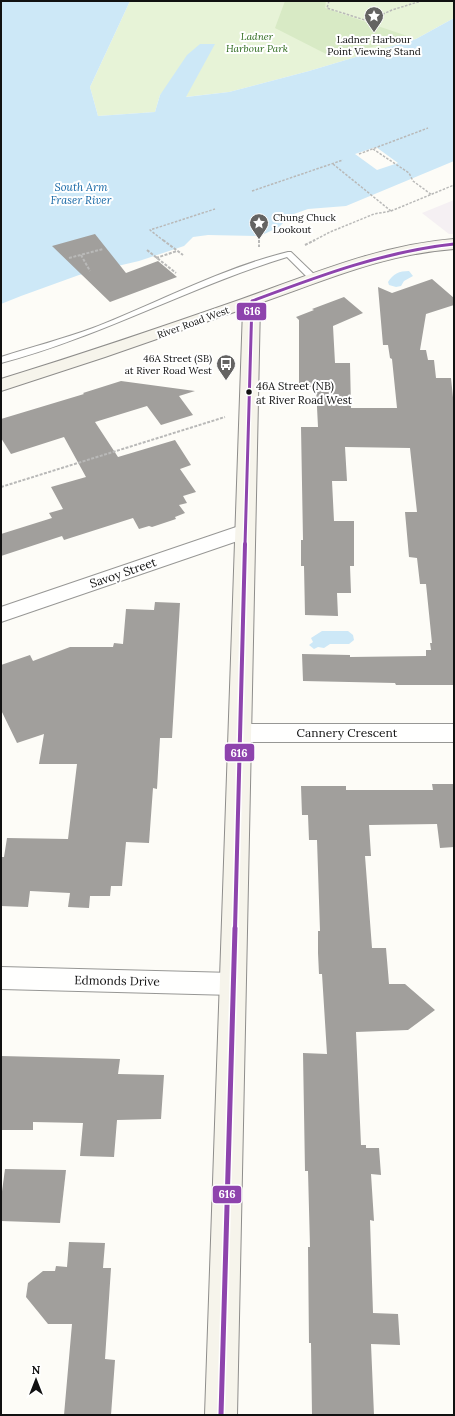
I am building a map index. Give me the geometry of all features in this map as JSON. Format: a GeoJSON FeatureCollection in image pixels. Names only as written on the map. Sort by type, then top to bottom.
{"type":"FeatureCollection","features":[{"type":"Feature","properties":{"kind":"street","name":"River Road West"},"geometry":{"type":"LineString","coordinates":[[1,384],[76,362],[387,254],[421,247],[454,244]]}},
{"type":"Feature","properties":{"kind":"street"},"geometry":{"type":"LineString","coordinates":[[221,1415],[252,300]]}},
{"type":"Feature","properties":{"kind":"street","name":"Savoy Street"},"geometry":{"type":"LineString","coordinates":[[1,615],[245,531]]}},
{"type":"Feature","properties":{"kind":"street","name":"Cannery Crescent"},"geometry":{"type":"LineString","coordinates":[[241,733],[454,732]]}},
{"type":"Feature","properties":{"kind":"street","name":"Edmonds Drive"},"geometry":{"type":"LineString","coordinates":[[1,978],[234,984]]}},
{"type":"Feature","properties":{"kind":"lane"},"geometry":{"type":"LineString","coordinates":[[1,360],[95,330],[259,263],[288,254],[314,279]]}},
{"type":"Feature","properties":{"kind":"path"},"geometry":{"type":"LineString","coordinates":[[329,1],[328,8],[368,21],[375,30]]}},
{"type":"Feature","properties":{"kind":"path"},"geometry":{"type":"LineString","coordinates":[[368,21],[392,10],[421,1]]}},
{"type":"Feature","properties":{"kind":"path"},"geometry":{"type":"LineString","coordinates":[[359,154],[428,128]]}},
{"type":"Feature","properties":{"kind":"path"},"geometry":{"type":"LineString","coordinates":[[373,149],[409,173],[414,181],[432,195]]}},
{"type":"Feature","properties":{"kind":"path"},"geometry":{"type":"LineString","coordinates":[[252,191],[343,160]]}},
{"type":"Feature","properties":{"kind":"path"},"geometry":{"type":"LineString","coordinates":[[332,164],[391,210]]}},
{"type":"Feature","properties":{"kind":"path"},"geometry":{"type":"LineString","coordinates":[[288,254],[330,232],[374,214],[391,210],[432,195],[454,185]]}},
{"type":"Feature","properties":{"kind":"path"},"geometry":{"type":"LineString","coordinates":[[183,255],[150,230],[215,209]]}},
{"type":"Feature","properties":{"kind":"path"},"geometry":{"type":"LineString","coordinates":[[69,258],[103,249]]}},
{"type":"Feature","properties":{"kind":"path"},"geometry":{"type":"LineString","coordinates":[[147,250],[176,273]]}},
{"type":"Feature","properties":{"kind":"path"},"geometry":{"type":"LineString","coordinates":[[156,258],[177,251]]}},
{"type":"Feature","properties":{"kind":"path"},"geometry":{"type":"LineString","coordinates":[[81,255],[90,271]]}},
{"type":"Feature","properties":{"kind":"path"},"geometry":{"type":"LineString","coordinates":[[1,487],[225,417]]}},
{"type":"Feature","properties":{"kind":"shaded area"},"geometry":{"type":"Polygon","coordinates":[[[454,200],[454,234],[449,234],[422,213],[454,200]]]}},
{"type":"Feature","properties":{"kind":"green space","name":"Ladner Harbour Park"},"geometry":{"type":"Polygon","coordinates":[[[130,1],[454,1],[454,18],[416,39],[309,71],[229,92],[185,97],[214,44],[160,95],[155,112],[98,116],[90,87],[130,1]]]}},
{"type":"Feature","properties":{"kind":"green space"},"geometry":{"type":"Polygon","coordinates":[[[285,1],[326,1],[325,8],[413,38],[330,56],[275,28],[285,1]]]}},
{"type":"Feature","properties":{"kind":"water","name":"South Arm Fraser River"},"geometry":{"type":"Polygon","coordinates":[[[1,1],[130,1],[90,87],[98,116],[155,112],[160,95],[187,55],[200,44],[215,44],[186,97],[229,92],[309,71],[416,39],[454,18],[454,161],[346,206],[308,209],[291,215],[279,227],[260,236],[208,235],[193,237],[184,246],[139,261],[79,275],[1,304],[1,1]]]}},
{"type":"Feature","properties":{"kind":"water"},"geometry":{"type":"Polygon","coordinates":[[[409,271],[413,276],[404,281],[401,286],[396,287],[389,285],[388,282],[394,275],[399,272],[409,271]]]}},
{"type":"Feature","properties":{"kind":"water"},"geometry":{"type":"Polygon","coordinates":[[[322,631],[348,631],[353,635],[354,640],[349,644],[330,644],[324,648],[318,647],[314,649],[309,645],[313,642],[311,638],[322,631]]]}},
{"type":"Feature","properties":{"kind":"pier"},"geometry":{"type":"Polygon","coordinates":[[[376,147],[398,163],[377,170],[355,154],[376,147]]]}},
{"type":"Feature","properties":{"kind":"building"},"geometry":{"type":"Polygon","coordinates":[[[95,234],[126,273],[158,261],[177,277],[110,302],[52,246],[95,234]]]}},
{"type":"Feature","properties":{"kind":"building"},"geometry":{"type":"Polygon","coordinates":[[[432,279],[454,298],[454,305],[426,314],[420,350],[426,350],[428,360],[434,360],[436,378],[451,378],[454,407],[454,685],[396,685],[395,683],[303,681],[302,654],[350,655],[350,657],[426,656],[426,650],[431,650],[430,643],[432,643],[426,584],[420,584],[417,558],[409,557],[405,512],[417,512],[410,448],[345,447],[347,481],[332,481],[334,521],[354,521],[354,566],[350,566],[351,593],[337,593],[338,616],[305,615],[304,566],[301,566],[301,540],[303,540],[301,427],[318,427],[316,387],[299,387],[299,320],[296,317],[314,310],[312,309],[344,297],[363,313],[333,326],[335,363],[350,363],[351,408],[397,408],[392,359],[390,358],[388,345],[383,345],[378,287],[392,293],[432,279]]]}},
{"type":"Feature","properties":{"kind":"building"},"geometry":{"type":"Polygon","coordinates":[[[121,381],[195,391],[179,396],[193,415],[161,425],[147,406],[95,422],[118,457],[175,440],[191,465],[180,469],[196,492],[183,496],[187,503],[179,505],[185,513],[175,517],[176,519],[152,527],[149,526],[139,529],[133,518],[64,540],[62,536],[1,556],[1,534],[52,518],[49,513],[63,509],[51,487],[86,477],[64,437],[11,454],[1,438],[1,419],[84,394],[83,393],[121,381]]]}},
{"type":"Feature","properties":{"kind":"building"},"geometry":{"type":"Polygon","coordinates":[[[155,602],[180,603],[172,738],[160,738],[157,789],[153,788],[149,843],[126,842],[122,886],[111,886],[110,896],[90,896],[89,908],[68,907],[70,893],[30,891],[28,907],[1,906],[1,857],[4,857],[7,838],[68,839],[77,764],[39,764],[44,734],[17,743],[1,710],[1,665],[30,655],[33,661],[70,647],[113,647],[114,643],[123,644],[126,609],[154,610],[155,602]]]}},
{"type":"Feature","properties":{"kind":"building"},"geometry":{"type":"Polygon","coordinates":[[[432,784],[454,784],[454,847],[440,848],[437,824],[369,825],[371,856],[365,856],[372,948],[386,948],[389,984],[405,984],[435,1010],[408,1030],[356,1032],[361,1145],[366,1145],[366,1148],[379,1148],[381,1175],[371,1174],[374,1221],[370,1220],[373,1313],[398,1314],[400,1345],[371,1344],[374,1415],[312,1415],[311,1343],[309,1343],[308,1247],[310,1247],[308,1171],[305,1171],[303,1053],[327,1054],[322,974],[319,974],[318,953],[318,931],[320,931],[317,840],[309,840],[308,815],[302,815],[301,786],[346,786],[346,790],[433,790],[432,784]]]}},
{"type":"Feature","properties":{"kind":"building"},"geometry":{"type":"Polygon","coordinates":[[[1,1056],[120,1059],[118,1074],[164,1075],[161,1119],[117,1120],[114,1157],[80,1156],[83,1123],[33,1122],[33,1130],[1,1130],[1,1056]]]}},
{"type":"Feature","properties":{"kind":"building"},"geometry":{"type":"Polygon","coordinates":[[[5,1169],[66,1170],[60,1223],[1,1221],[1,1199],[5,1169]]]}},
{"type":"Feature","properties":{"kind":"building"},"geometry":{"type":"Polygon","coordinates":[[[69,1242],[105,1243],[103,1268],[111,1268],[105,1359],[115,1360],[111,1415],[64,1415],[72,1324],[48,1324],[26,1297],[28,1283],[43,1271],[55,1271],[56,1266],[67,1267],[69,1242]]]}},
{"type":"Feature","properties":{"kind":"transit line","name":"616"},"geometry":{"type":"LineString","coordinates":[[221,1415],[252,301],[351,265],[401,252],[454,244]]}},
{"type":"Feature","properties":{"kind":"place","name":"Ladner Harbour Point Viewing Stand"},"geometry":{"type":"Point","coordinates":[374,33]}},
{"type":"Feature","properties":{"kind":"place","name":"Chung Chuck Lookout"},"geometry":{"type":"Point","coordinates":[259,240]}},
{"type":"Feature","properties":{"kind":"place","name":"46A Street (SB) at River Road West"},"geometry":{"type":"Point","coordinates":[226,381]}},
{"type":"Feature","properties":{"kind":"place","name":"46A Street (NB) at River Road West"},"geometry":{"type":"Point","coordinates":[249,392]}}]}
